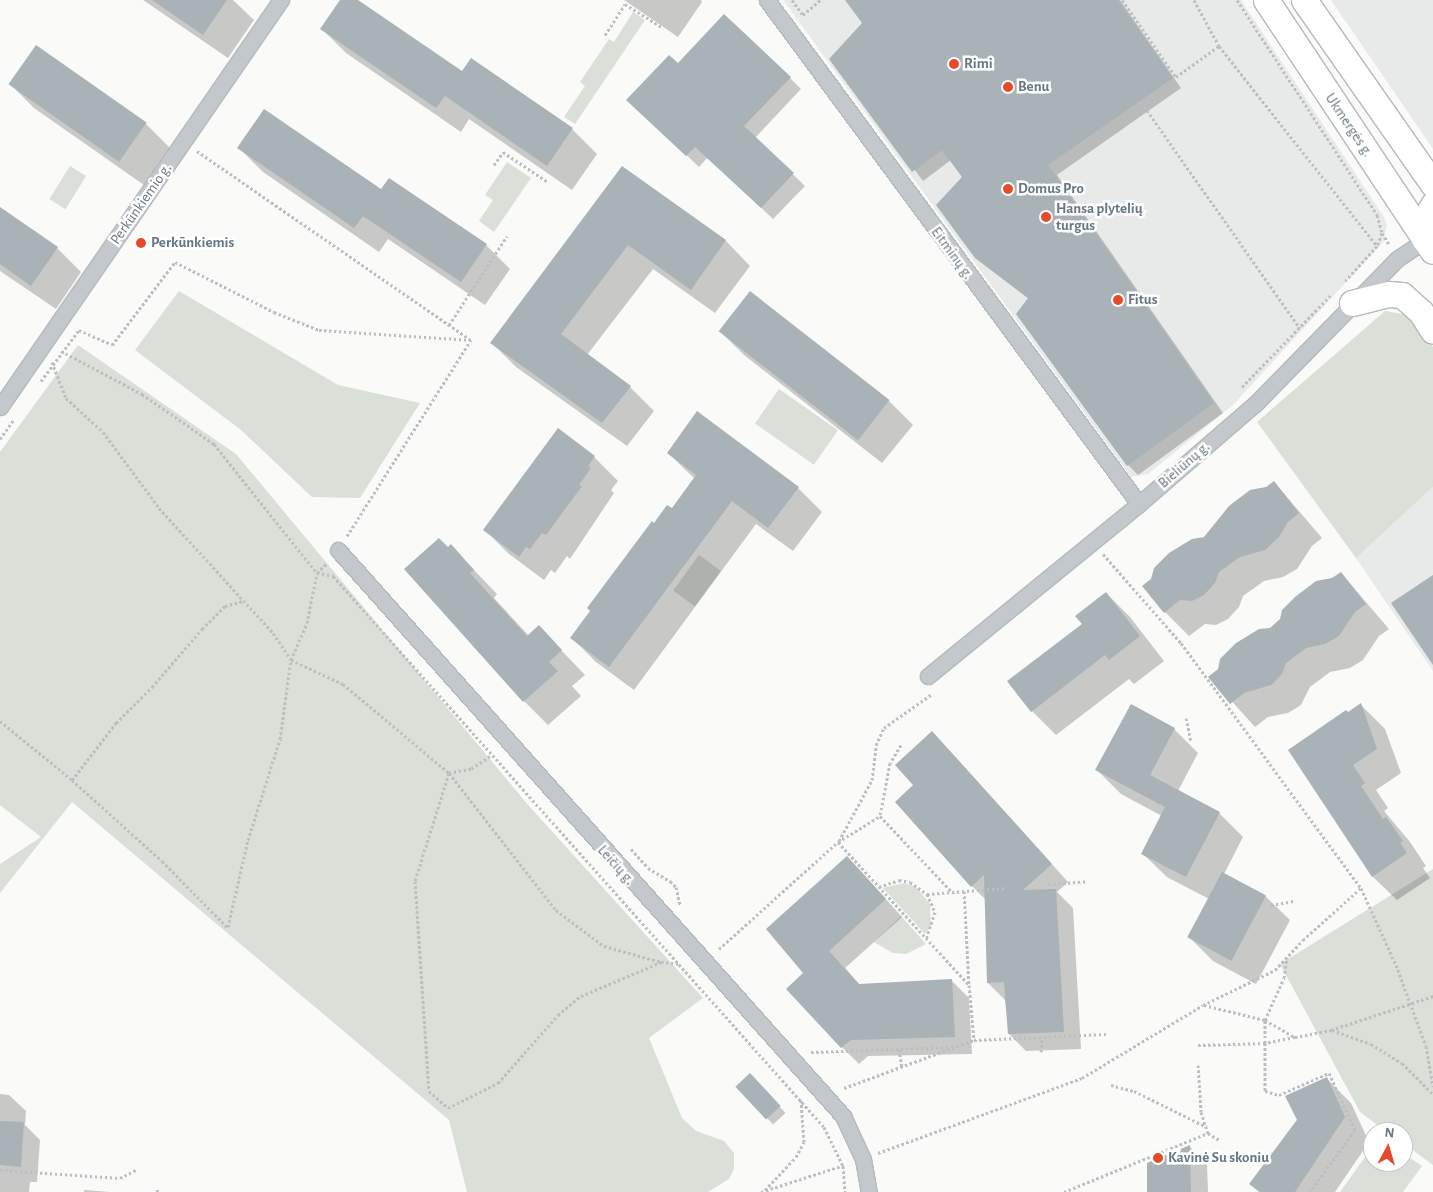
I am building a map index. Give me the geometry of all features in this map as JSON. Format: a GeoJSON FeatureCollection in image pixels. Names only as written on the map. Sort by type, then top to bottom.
{"type":"FeatureCollection","features":[{"type":"Feature","properties":{"kind":"highway","name":"Ukmergės g."},"geometry":{"type":"LineString","coordinates":[[1266,0],[1430,242]]}},
{"type":"Feature","properties":{"kind":"highway"},"geometry":{"type":"LineString","coordinates":[[1304,0],[1433,184]]}},
{"type":"Feature","properties":{"kind":"highway"},"geometry":{"type":"LineString","coordinates":[[1430,242],[1427,215],[1433,205]]}},
{"type":"Feature","properties":{"kind":"highway"},"geometry":{"type":"LineString","coordinates":[[1344,292],[1402,295],[1421,312],[1433,331]]}},
{"type":"Feature","properties":{"kind":"street","name":"Perkūnkiemio g."},"geometry":{"type":"LineString","coordinates":[[0,407],[281,0]]}},
{"type":"Feature","properties":{"kind":"street","name":"Eitminų g."},"geometry":{"type":"LineString","coordinates":[[767,0],[1139,504]]}},
{"type":"Feature","properties":{"kind":"street","name":"Bieliūnų g."},"geometry":{"type":"LineString","coordinates":[[928,676],[1139,504],[1255,404],[1344,292],[1396,259],[1430,242]]}},
{"type":"Feature","properties":{"kind":"street","name":"Leičių g."},"geometry":{"type":"LineString","coordinates":[[338,550],[699,958],[843,1116],[863,1159],[869,1192]]}},
{"type":"Feature","properties":{"kind":"path"},"geometry":{"type":"LineString","coordinates":[[792,0],[803,15],[820,0]]}},
{"type":"Feature","properties":{"kind":"path"},"geometry":{"type":"LineString","coordinates":[[1122,0],[1176,77],[1220,46]]}},
{"type":"Feature","properties":{"kind":"path"},"geometry":{"type":"LineString","coordinates":[[1194,0],[1220,46],[1377,246]]}},
{"type":"Feature","properties":{"kind":"path"},"geometry":{"type":"LineString","coordinates":[[1237,0],[1377,215],[1382,232],[1377,246],[1344,292],[1300,328],[1242,387]]}},
{"type":"Feature","properties":{"kind":"path"},"geometry":{"type":"LineString","coordinates":[[605,35],[625,4],[663,28]]}},
{"type":"Feature","properties":{"kind":"path"},"geometry":{"type":"LineString","coordinates":[[1141,102],[1300,328]]}},
{"type":"Feature","properties":{"kind":"path"},"geometry":{"type":"LineString","coordinates":[[184,142],[471,340]]}},
{"type":"Feature","properties":{"kind":"path"},"geometry":{"type":"LineString","coordinates":[[494,165],[503,152],[548,182]]}},
{"type":"Feature","properties":{"kind":"path"},"geometry":{"type":"LineString","coordinates":[[449,325],[507,236]]}},
{"type":"Feature","properties":{"kind":"path"},"geometry":{"type":"LineString","coordinates":[[37,387],[79,330],[112,345],[175,262],[274,312],[319,330],[471,340]]}},
{"type":"Feature","properties":{"kind":"path"},"geometry":{"type":"LineString","coordinates":[[0,721],[72,780],[162,861],[228,927],[248,840],[280,739],[291,660],[307,623],[317,573],[338,550],[471,340]]}},
{"type":"Feature","properties":{"kind":"path"},"geometry":{"type":"LineString","coordinates":[[45,344],[142,394],[214,444],[317,573]]}},
{"type":"Feature","properties":{"kind":"path"},"geometry":{"type":"LineString","coordinates":[[45,344],[66,398],[103,432],[159,508],[273,633],[291,660],[343,684],[450,773],[556,910],[604,946],[661,962],[679,964],[699,958]]}},
{"type":"Feature","properties":{"kind":"path"},"geometry":{"type":"LineString","coordinates":[[0,439],[16,416]]}},
{"type":"Feature","properties":{"kind":"path"},"geometry":{"type":"LineString","coordinates":[[1092,542],[1181,642],[1361,888],[1411,1005],[1426,1046],[1433,1086]]}},
{"type":"Feature","properties":{"kind":"path"},"geometry":{"type":"LineString","coordinates":[[332,576],[490,756],[801,1099],[824,1127],[843,1166],[845,1192]]}},
{"type":"Feature","properties":{"kind":"path"},"geometry":{"type":"LineString","coordinates":[[72,780],[116,723],[152,688],[202,629],[225,606],[244,601]]}},
{"type":"Feature","properties":{"kind":"path"},"geometry":{"type":"LineString","coordinates":[[838,842],[872,780],[876,745],[884,728],[938,690],[928,676]]}},
{"type":"Feature","properties":{"kind":"path"},"geometry":{"type":"LineString","coordinates":[[1186,718],[1191,741]]}},
{"type":"Feature","properties":{"kind":"path"},"geometry":{"type":"LineString","coordinates":[[719,949],[838,842],[880,816],[890,763],[901,746]]}},
{"type":"Feature","properties":{"kind":"path"},"geometry":{"type":"LineString","coordinates":[[450,773],[471,769],[490,756]]}},
{"type":"Feature","properties":{"kind":"path"},"geometry":{"type":"LineString","coordinates":[[450,773],[415,881],[429,1092],[448,1108],[498,1083],[558,1015],[581,996],[661,962]]}},
{"type":"Feature","properties":{"kind":"path"},"geometry":{"type":"LineString","coordinates":[[880,816],[952,892]]}},
{"type":"Feature","properties":{"kind":"path"},"geometry":{"type":"LineString","coordinates":[[838,842],[969,985]]}},
{"type":"Feature","properties":{"kind":"path"},"geometry":{"type":"LineString","coordinates":[[879,887],[899,880],[910,882],[927,894],[935,912],[926,939]]}},
{"type":"Feature","properties":{"kind":"path"},"geometry":{"type":"LineString","coordinates":[[1048,884],[1087,881]]}},
{"type":"Feature","properties":{"kind":"path"},"geometry":{"type":"LineString","coordinates":[[927,894],[1006,888]]}},
{"type":"Feature","properties":{"kind":"path"},"geometry":{"type":"LineString","coordinates":[[763,1192],[863,1159],[1082,1078],[1203,1005],[1275,970],[1361,888]]}},
{"type":"Feature","properties":{"kind":"path"},"geometry":{"type":"LineString","coordinates":[[964,891],[974,1040]]}},
{"type":"Feature","properties":{"kind":"path"},"geometry":{"type":"LineString","coordinates":[[1271,905],[1294,901]]}},
{"type":"Feature","properties":{"kind":"path"},"geometry":{"type":"LineString","coordinates":[[1288,956],[1284,978],[1265,1020],[1265,1091],[1279,1095],[1329,1073],[1355,1130],[1310,1192]]}},
{"type":"Feature","properties":{"kind":"path"},"geometry":{"type":"LineString","coordinates":[[1198,1046],[1265,1043],[1331,1030],[1411,1005],[1433,996]]}},
{"type":"Feature","properties":{"kind":"path"},"geometry":{"type":"LineString","coordinates":[[1203,1005],[1265,1020],[1295,1037]]}},
{"type":"Feature","properties":{"kind":"path"},"geometry":{"type":"LineString","coordinates":[[1331,1030],[1371,1044],[1402,1063],[1433,1094]]}},
{"type":"Feature","properties":{"kind":"path"},"geometry":{"type":"LineString","coordinates":[[844,1088],[974,1040],[1107,1034]]}},
{"type":"Feature","properties":{"kind":"path"},"geometry":{"type":"LineString","coordinates":[[1041,1052],[1042,1037]]}},
{"type":"Feature","properties":{"kind":"path"},"geometry":{"type":"LineString","coordinates":[[811,1052],[954,1047]]}},
{"type":"Feature","properties":{"kind":"path"},"geometry":{"type":"LineString","coordinates":[[899,1049],[902,1067]]}},
{"type":"Feature","properties":{"kind":"path"},"geometry":{"type":"LineString","coordinates":[[1198,1065],[1201,1112],[1208,1133],[1219,1140]]}},
{"type":"Feature","properties":{"kind":"path"},"geometry":{"type":"LineString","coordinates":[[1111,1085],[1134,1091],[1207,1127]]}},
{"type":"Feature","properties":{"kind":"path"},"geometry":{"type":"LineString","coordinates":[[763,1192],[796,1157],[804,1142],[801,1099]]}},
{"type":"Feature","properties":{"kind":"path"},"geometry":{"type":"LineString","coordinates":[[1064,1192],[1208,1133]]}},
{"type":"Feature","properties":{"kind":"path"},"geometry":{"type":"LineString","coordinates":[[0,1170],[120,1178],[136,1170]]}},
{"type":"Feature","properties":{"kind":"shaded area"},"geometry":{"type":"Polygon","coordinates":[[[783,0],[1241,0],[1384,217],[1387,224],[1384,241],[1233,405],[1148,474],[1131,477],[783,0]]]}},
{"type":"Feature","properties":{"kind":"shaded area"},"geometry":{"type":"Polygon","coordinates":[[[1331,0],[1433,0],[1433,149],[1331,0]]]}},
{"type":"Feature","properties":{"kind":"shaded area"},"geometry":{"type":"Polygon","coordinates":[[[633,12],[645,20],[575,124],[564,117],[585,86],[580,82],[609,39],[614,42],[633,12]]]}},
{"type":"Feature","properties":{"kind":"shaded area"},"geometry":{"type":"Polygon","coordinates":[[[507,162],[531,178],[494,232],[479,221],[493,200],[485,195],[507,162]]]}},
{"type":"Feature","properties":{"kind":"shaded area"},"geometry":{"type":"Polygon","coordinates":[[[70,166],[86,176],[65,209],[49,199],[70,166]]]}},
{"type":"Feature","properties":{"kind":"shaded area"},"geometry":{"type":"Polygon","coordinates":[[[179,291],[338,385],[420,403],[360,498],[312,497],[241,430],[135,350],[179,291]]]}},
{"type":"Feature","properties":{"kind":"shaded area"},"geometry":{"type":"Polygon","coordinates":[[[1385,311],[1408,315],[1433,347],[1433,487],[1356,558],[1257,422],[1385,311]]]}},
{"type":"Feature","properties":{"kind":"shaded area"},"geometry":{"type":"Polygon","coordinates":[[[78,345],[236,454],[529,806],[703,998],[649,1038],[682,1118],[696,1131],[724,1141],[734,1153],[734,1169],[729,1179],[708,1192],[467,1192],[449,1120],[72,802],[0,893],[0,864],[41,837],[0,805],[0,452],[78,345]]]}},
{"type":"Feature","properties":{"kind":"shaded area"},"geometry":{"type":"Polygon","coordinates":[[[779,389],[838,430],[814,465],[755,423],[779,389]]]}},
{"type":"Feature","properties":{"kind":"shaded area"},"geometry":{"type":"Polygon","coordinates":[[[1433,487],[1433,671],[1356,558],[1433,487]]]}},
{"type":"Feature","properties":{"kind":"shaded area"},"geometry":{"type":"Polygon","coordinates":[[[699,555],[721,571],[695,606],[673,591],[699,555]]]}},
{"type":"Feature","properties":{"kind":"shaded area"},"geometry":{"type":"Polygon","coordinates":[[[1433,869],[1433,1165],[1413,1150],[1413,1122],[1374,1122],[1360,1112],[1280,964],[1433,869]]]}},
{"type":"Feature","properties":{"kind":"shaded area"},"geometry":{"type":"Polygon","coordinates":[[[904,883],[916,887],[930,904],[931,926],[925,934],[883,888],[904,883]]]}},
{"type":"Feature","properties":{"kind":"shaded area"},"geometry":{"type":"Polygon","coordinates":[[[901,916],[926,944],[906,954],[893,953],[874,942],[901,916]]]}},
{"type":"Feature","properties":{"kind":"shaded area"},"geometry":{"type":"Polygon","coordinates":[[[1363,1160],[1363,1172],[1413,1172],[1413,1160],[1422,1166],[1403,1192],[1340,1192],[1363,1160]]]}},
{"type":"Feature","properties":{"kind":"building"},"geometry":{"type":"Polygon","coordinates":[[[152,0],[227,0],[203,35],[152,0]]]}},
{"type":"Feature","properties":{"kind":"building"},"geometry":{"type":"Polygon","coordinates":[[[340,0],[358,0],[462,71],[471,58],[573,128],[547,166],[445,96],[436,108],[320,29],[340,0]]]}},
{"type":"Feature","properties":{"kind":"building","name":"Domus Pro"},"geometry":{"type":"Polygon","coordinates":[[[845,0],[1118,0],[1173,78],[1048,165],[1214,403],[1127,466],[1016,314],[1028,298],[975,258],[936,205],[962,177],[942,150],[912,172],[829,59],[862,23],[845,0]]]}},
{"type":"Feature","properties":{"kind":"building"},"geometry":{"type":"Polygon","coordinates":[[[724,14],[791,77],[744,126],[794,173],[761,208],[695,147],[686,156],[626,100],[669,55],[678,63],[724,14]]]}},
{"type":"Feature","properties":{"kind":"building"},"geometry":{"type":"Polygon","coordinates":[[[36,45],[147,122],[119,162],[8,84],[36,45]]]}},
{"type":"Feature","properties":{"kind":"building"},"geometry":{"type":"Polygon","coordinates":[[[264,109],[381,189],[389,178],[487,244],[461,282],[363,216],[354,228],[237,148],[264,109]]]}},
{"type":"Feature","properties":{"kind":"building"},"geometry":{"type":"Polygon","coordinates":[[[622,166],[726,240],[691,290],[628,245],[561,334],[631,386],[602,423],[490,343],[622,166]]]}},
{"type":"Feature","properties":{"kind":"building"},"geometry":{"type":"Polygon","coordinates":[[[0,207],[58,247],[31,286],[0,264],[0,207]]]}},
{"type":"Feature","properties":{"kind":"building"},"geometry":{"type":"Polygon","coordinates":[[[750,291],[889,400],[858,440],[719,331],[750,291]]]}},
{"type":"Feature","properties":{"kind":"building"},"geometry":{"type":"Polygon","coordinates":[[[697,411],[799,487],[768,528],[732,501],[609,667],[570,638],[590,611],[587,608],[652,521],[654,523],[667,505],[672,508],[696,475],[667,453],[697,411]]]}},
{"type":"Feature","properties":{"kind":"building"},"geometry":{"type":"Polygon","coordinates":[[[558,428],[595,456],[588,466],[591,468],[579,485],[582,486],[546,535],[542,533],[530,549],[526,547],[519,557],[483,530],[558,428]]]}},
{"type":"Feature","properties":{"kind":"building"},"geometry":{"type":"Polygon","coordinates":[[[1274,481],[1299,513],[1288,522],[1279,537],[1265,550],[1240,557],[1219,572],[1215,583],[1204,595],[1192,601],[1180,600],[1164,613],[1142,586],[1151,579],[1154,568],[1169,553],[1192,539],[1204,537],[1229,506],[1250,490],[1266,487],[1274,481]]]}},
{"type":"Feature","properties":{"kind":"building"},"geometry":{"type":"Polygon","coordinates":[[[439,538],[448,547],[451,544],[474,570],[470,573],[527,636],[539,625],[562,650],[549,662],[558,671],[523,702],[404,569],[439,538]]]}},
{"type":"Feature","properties":{"kind":"building"},"geometry":{"type":"Polygon","coordinates":[[[1341,572],[1366,604],[1355,612],[1339,636],[1325,644],[1306,648],[1286,663],[1282,674],[1271,685],[1244,693],[1230,704],[1208,677],[1218,669],[1220,659],[1236,643],[1259,629],[1270,628],[1280,619],[1282,610],[1316,581],[1332,578],[1341,572]]]}},
{"type":"Feature","properties":{"kind":"building"},"geometry":{"type":"Polygon","coordinates":[[[1433,575],[1433,665],[1391,603],[1433,575]]]}},
{"type":"Feature","properties":{"kind":"building"},"geometry":{"type":"Polygon","coordinates":[[[1106,592],[1140,636],[1109,660],[1105,655],[1031,712],[1007,681],[1082,624],[1075,616],[1106,592]]]}},
{"type":"Feature","properties":{"kind":"building"},"geometry":{"type":"Polygon","coordinates":[[[1361,703],[1377,749],[1353,765],[1365,783],[1361,786],[1383,819],[1386,817],[1403,841],[1400,843],[1407,853],[1372,877],[1288,750],[1346,710],[1348,712],[1361,703]]]}},
{"type":"Feature","properties":{"kind":"building"},"geometry":{"type":"Polygon","coordinates":[[[1131,704],[1175,728],[1150,775],[1220,812],[1186,877],[1141,854],[1165,807],[1095,770],[1131,704]]]}},
{"type":"Feature","properties":{"kind":"building"},"geometry":{"type":"Polygon","coordinates":[[[932,731],[1052,864],[1023,890],[1056,889],[1064,1032],[1008,1034],[1004,982],[987,983],[984,875],[971,887],[895,802],[913,785],[895,765],[932,731]]]}},
{"type":"Feature","properties":{"kind":"building"},"geometry":{"type":"Polygon","coordinates":[[[847,856],[886,899],[829,951],[859,984],[952,979],[955,1037],[851,1040],[841,1048],[786,989],[803,973],[766,929],[847,856]]]}},
{"type":"Feature","properties":{"kind":"building"},"geometry":{"type":"Polygon","coordinates":[[[1222,872],[1266,895],[1231,961],[1187,937],[1222,872]]]}},
{"type":"Feature","properties":{"kind":"building"},"geometry":{"type":"Polygon","coordinates":[[[750,1073],[781,1106],[766,1120],[735,1087],[750,1073]]]}},
{"type":"Feature","properties":{"kind":"building"},"geometry":{"type":"Polygon","coordinates":[[[1327,1077],[1345,1117],[1295,1192],[1260,1192],[1249,1184],[1297,1120],[1285,1096],[1327,1077]]]}},
{"type":"Feature","properties":{"kind":"building"},"geometry":{"type":"Polygon","coordinates":[[[0,1121],[24,1122],[21,1167],[0,1165],[0,1121]]]}},
{"type":"Feature","properties":{"kind":"building"},"geometry":{"type":"Polygon","coordinates":[[[1190,1145],[1191,1192],[1147,1192],[1147,1163],[1190,1145]]]}},
{"type":"Feature","properties":{"kind":"place","name":"Rimi"},"geometry":{"type":"Point","coordinates":[954,64]}},
{"type":"Feature","properties":{"kind":"place","name":"Benu"},"geometry":{"type":"Point","coordinates":[1008,87]}},
{"type":"Feature","properties":{"kind":"place","name":"Domus Pro"},"geometry":{"type":"Point","coordinates":[1008,189]}},
{"type":"Feature","properties":{"kind":"place","name":"Hansa plytelių turgus"},"geometry":{"type":"Point","coordinates":[1046,217]}},
{"type":"Feature","properties":{"kind":"place","name":"Perkūnkiemis"},"geometry":{"type":"Point","coordinates":[141,243]}},
{"type":"Feature","properties":{"kind":"place","name":"Fitus"},"geometry":{"type":"Point","coordinates":[1118,300]}},
{"type":"Feature","properties":{"kind":"place","name":"Kavinė Su skoniu"},"geometry":{"type":"Point","coordinates":[1158,1158]}}]}
